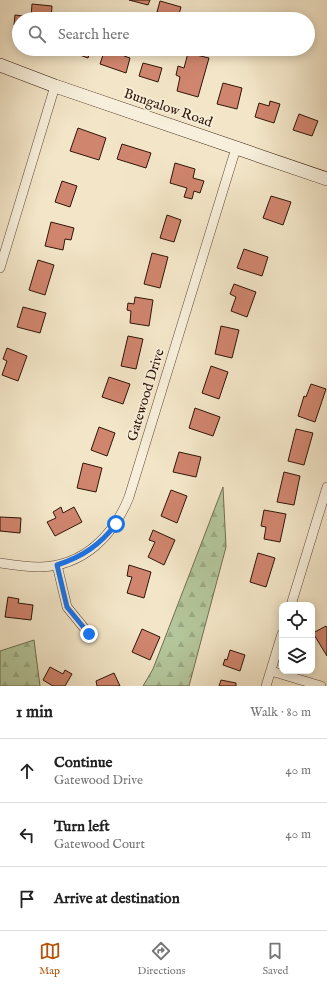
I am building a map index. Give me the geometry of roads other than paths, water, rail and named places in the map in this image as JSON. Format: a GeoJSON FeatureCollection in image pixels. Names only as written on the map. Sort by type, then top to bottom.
{"type":"FeatureCollection","features":[{"type":"Feature","properties":{"kind":"street","name":"Bungalow Road"},"geometry":{"type":"LineString","coordinates":[[0,65],[55,86],[327,179]]}},
{"type":"Feature","properties":{"kind":"street"},"geometry":{"type":"LineString","coordinates":[[0,268],[55,86]]}},
{"type":"Feature","properties":{"kind":"street","name":"Gatewood Drive"},"geometry":{"type":"LineString","coordinates":[[0,563],[40,567],[57,565],[84,554],[106,538],[123,511],[236,148]]}},
{"type":"Feature","properties":{"kind":"street"},"geometry":{"type":"LineString","coordinates":[[292,602],[327,487]]}},
{"type":"Feature","properties":{"kind":"street"},"geometry":{"type":"LineString","coordinates":[[318,518],[327,521]]}},
{"type":"Feature","properties":{"kind":"street"},"geometry":{"type":"LineString","coordinates":[[57,565],[67,607],[89,634]]}},
{"type":"Feature","properties":{"kind":"street"},"geometry":{"type":"LineString","coordinates":[[266,686],[281,638]]}},
{"type":"Feature","properties":{"kind":"street"},"geometry":{"type":"LineString","coordinates":[[271,671],[321,686]]}}]}
